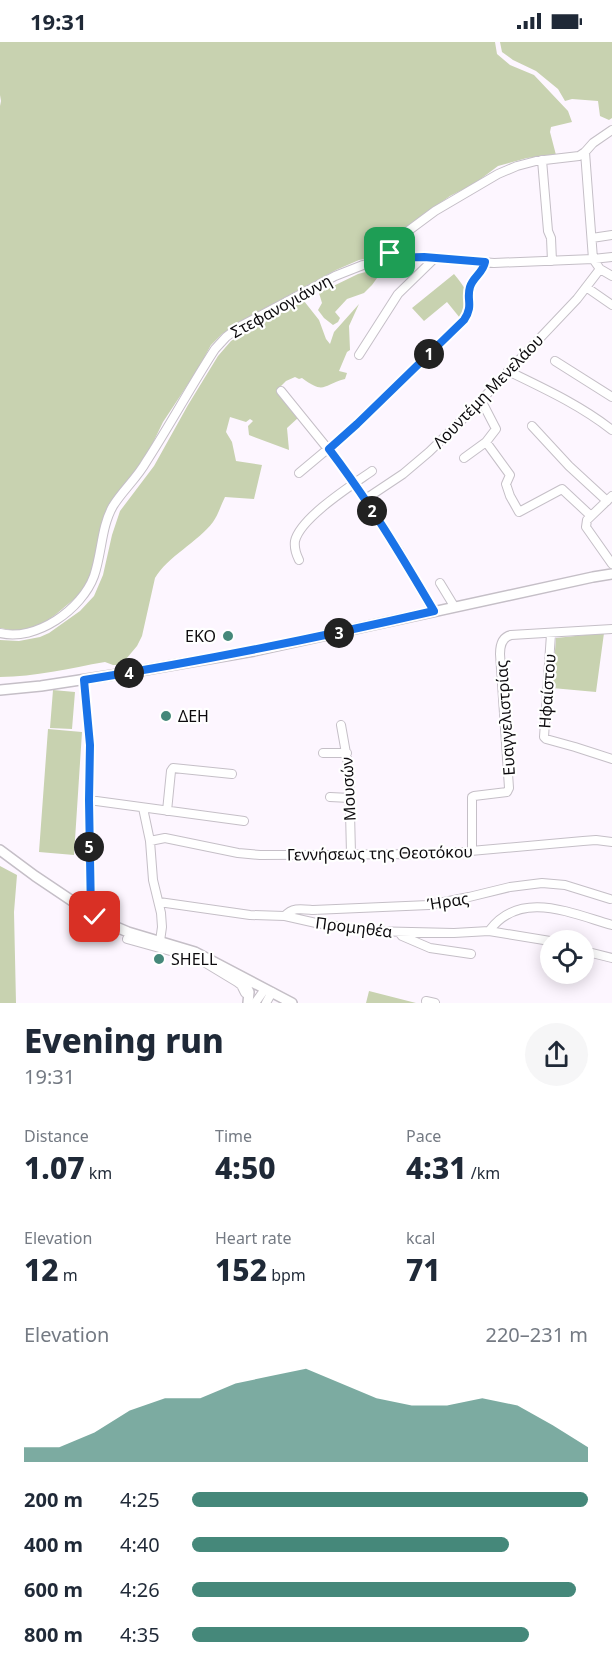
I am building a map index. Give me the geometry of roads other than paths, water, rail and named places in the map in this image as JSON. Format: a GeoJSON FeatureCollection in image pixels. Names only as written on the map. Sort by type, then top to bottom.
{"type":"FeatureCollection","features":[{"type":"Feature","properties":{"kind":"main road"},"geometry":{"type":"LineString","coordinates":[[0,690],[84,680],[273,647],[454,606],[612,574]]}},
{"type":"Feature","properties":{"kind":"main road"},"geometry":{"type":"LineString","coordinates":[[0,850],[91,914],[120,929],[195,952],[292,1003]]}},
{"type":"Feature","properties":{"kind":"main road"},"geometry":{"type":"LineString","coordinates":[[243,978],[249,992],[246,1003]]}},
{"type":"Feature","properties":{"kind":"street"},"geometry":{"type":"LineString","coordinates":[[389,258],[391,247],[399,238],[435,212],[498,174],[517,166],[542,160],[579,156],[612,130]]}},
{"type":"Feature","properties":{"kind":"street"},"geometry":{"type":"LineString","coordinates":[[585,152],[593,259],[600,269],[612,276]]}},
{"type":"Feature","properties":{"kind":"street"},"geometry":{"type":"LineString","coordinates":[[542,160],[552,261]]}},
{"type":"Feature","properties":{"kind":"street"},"geometry":{"type":"LineString","coordinates":[[592,238],[612,235]]}},
{"type":"Feature","properties":{"kind":"street","name":"Στεφανογιάννη"},"geometry":{"type":"LineString","coordinates":[[0,633],[21,634],[44,627],[82,597],[96,571],[106,524],[114,505],[145,464],[215,349],[226,337],[255,318],[335,276],[389,258],[413,256],[485,262],[612,257]]}},
{"type":"Feature","properties":{"kind":"street"},"geometry":{"type":"LineString","coordinates":[[359,355],[398,294],[436,258]]}},
{"type":"Feature","properties":{"kind":"street"},"geometry":{"type":"LineString","coordinates":[[299,473],[357,424],[464,320],[470,308],[470,286],[484,268],[485,262]]}},
{"type":"Feature","properties":{"kind":"street","name":"Λουντέμη Μενελάου"},"geometry":{"type":"LineString","coordinates":[[364,500],[403,474],[429,452],[577,299],[600,269]]}},
{"type":"Feature","properties":{"kind":"street"},"geometry":{"type":"LineString","coordinates":[[586,286],[612,305]]}},
{"type":"Feature","properties":{"kind":"street"},"geometry":{"type":"LineString","coordinates":[[555,362],[612,397]]}},
{"type":"Feature","properties":{"kind":"street"},"geometry":{"type":"LineString","coordinates":[[508,371],[572,402],[612,430]]}},
{"type":"Feature","properties":{"kind":"street"},"geometry":{"type":"LineString","coordinates":[[281,391],[354,483],[399,551],[434,611]]}},
{"type":"Feature","properties":{"kind":"street"},"geometry":{"type":"LineString","coordinates":[[464,458],[486,442],[496,429],[481,400]]}},
{"type":"Feature","properties":{"kind":"street"},"geometry":{"type":"LineString","coordinates":[[532,426],[564,460],[609,499],[587,520],[586,527],[612,564]]}},
{"type":"Feature","properties":{"kind":"street"},"geometry":{"type":"LineString","coordinates":[[486,442],[510,474],[506,484],[519,512],[562,489],[591,516]]}},
{"type":"Feature","properties":{"kind":"street"},"geometry":{"type":"LineString","coordinates":[[299,560],[295,544],[303,525],[372,471]]}},
{"type":"Feature","properties":{"kind":"street"},"geometry":{"type":"LineString","coordinates":[[440,583],[454,606]]}},
{"type":"Feature","properties":{"kind":"street","name":"Ηφαίστου"},"geometry":{"type":"LineString","coordinates":[[612,629],[550,634],[543,736],[546,739],[612,759]]}},
{"type":"Feature","properties":{"kind":"street","name":"Ευαγγελιστρίας"},"geometry":{"type":"LineString","coordinates":[[472,851],[472,797],[507,792],[509,788],[500,654],[504,638],[511,634],[550,634]]}},
{"type":"Feature","properties":{"kind":"street"},"geometry":{"type":"LineString","coordinates":[[84,680],[90,745],[91,914]]}},
{"type":"Feature","properties":{"kind":"street","name":"Μουσών"},"geometry":{"type":"LineString","coordinates":[[341,725],[349,770],[351,854]]}},
{"type":"Feature","properties":{"kind":"street"},"geometry":{"type":"LineString","coordinates":[[323,753],[347,753]]}},
{"type":"Feature","properties":{"kind":"street"},"geometry":{"type":"LineString","coordinates":[[167,811],[173,768],[232,774]]}},
{"type":"Feature","properties":{"kind":"street"},"geometry":{"type":"LineString","coordinates":[[330,797],[350,798]]}},
{"type":"Feature","properties":{"kind":"street"},"geometry":{"type":"LineString","coordinates":[[89,800],[244,821]]}},
{"type":"Feature","properties":{"kind":"street"},"geometry":{"type":"LineString","coordinates":[[143,808],[150,840],[152,876],[162,918],[160,941]]}},
{"type":"Feature","properties":{"kind":"street","name":"Γεννήσεως της Θεοτόκου"},"geometry":{"type":"LineString","coordinates":[[150,840],[169,839],[254,855],[437,854],[590,840],[612,842]]}},
{"type":"Feature","properties":{"kind":"street","name":"Ήρας"},"geometry":{"type":"LineString","coordinates":[[285,916],[289,911],[297,909],[436,904],[510,887],[542,883],[565,885],[610,899]]}},
{"type":"Feature","properties":{"kind":"street","name":"Προμηθέα"},"geometry":{"type":"LineString","coordinates":[[159,902],[250,915],[285,916],[354,929],[399,932],[489,932],[540,940]]}},
{"type":"Feature","properties":{"kind":"street"},"geometry":{"type":"LineString","coordinates":[[489,932],[496,921],[513,910],[526,907],[561,910],[612,925]]}},
{"type":"Feature","properties":{"kind":"street"},"geometry":{"type":"LineString","coordinates":[[399,932],[402,936],[430,948],[471,954]]}},
{"type":"Feature","properties":{"kind":"street"},"geometry":{"type":"LineString","coordinates":[[127,939],[189,955],[210,964],[241,985],[246,1003]]}},
{"type":"Feature","properties":{"kind":"street"},"geometry":{"type":"LineString","coordinates":[[594,954],[612,958]]}},
{"type":"Feature","properties":{"kind":"street"},"geometry":{"type":"LineString","coordinates":[[255,1003],[268,991]]}},
{"type":"Feature","properties":{"kind":"street"},"geometry":{"type":"LineString","coordinates":[[266,1003],[268,991]]}},
{"type":"Feature","properties":{"kind":"place","name":"EKO"},"geometry":{"type":"Point","coordinates":[228,636]}},
{"type":"Feature","properties":{"kind":"place","name":"ΔΕΗ"},"geometry":{"type":"Point","coordinates":[166,716]}},
{"type":"Feature","properties":{"kind":"place","name":"SHELL"},"geometry":{"type":"Point","coordinates":[159,959]}}]}
